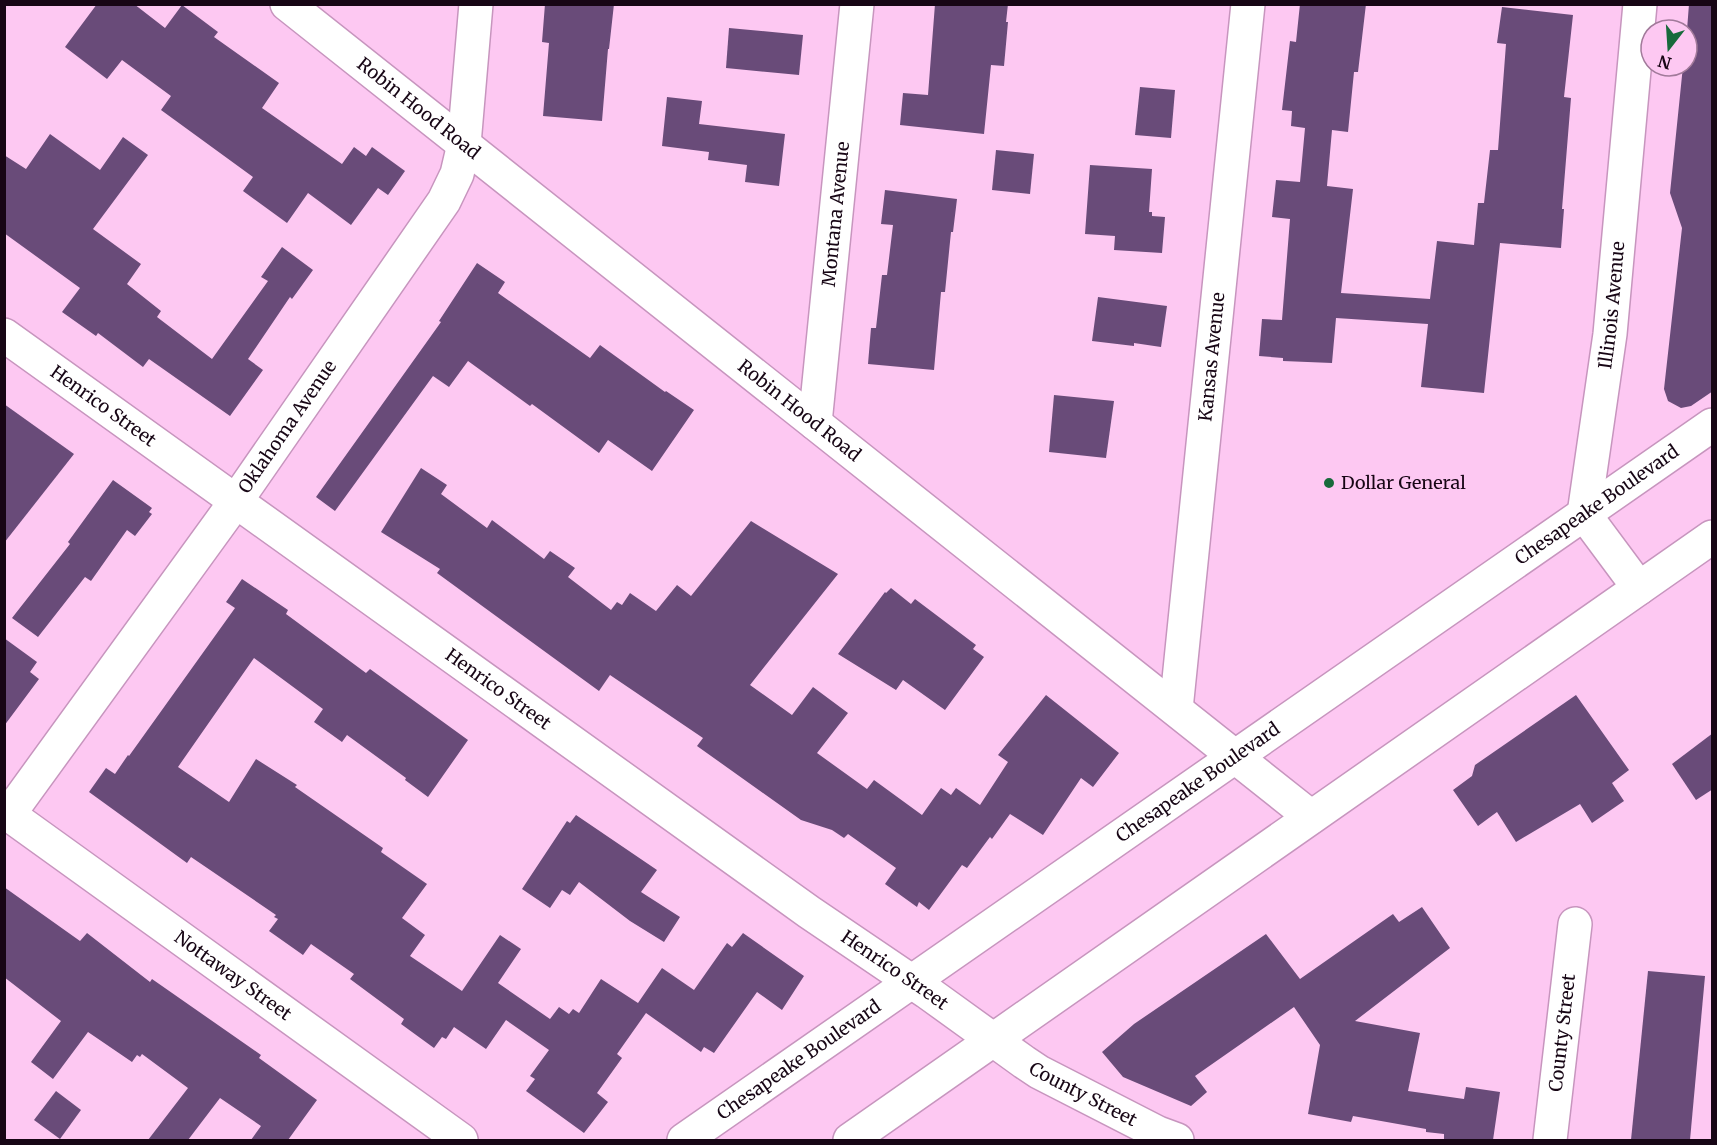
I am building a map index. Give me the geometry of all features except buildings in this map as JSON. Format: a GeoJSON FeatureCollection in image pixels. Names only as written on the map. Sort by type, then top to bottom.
{"type":"FeatureCollection","features":[{"type":"Feature","properties":{"kind":"street","name":"Robin Hood Road"},"geometry":{"type":"LineString","coordinates":[[287,4],[1311,817]]}},
{"type":"Feature","properties":{"kind":"street","name":"Oklahoma Avenue"},"geometry":{"type":"LineString","coordinates":[[7,812],[236,501],[444,201],[458,174],[464,144],[476,4]]}},
{"type":"Feature","properties":{"kind":"street","name":"Montana Avenue"},"geometry":{"type":"LineString","coordinates":[[815,423],[857,4]]}},
{"type":"Feature","properties":{"kind":"street","name":"Kansas Avenue"},"geometry":{"type":"LineString","coordinates":[[1176,709],[1248,4]]}},
{"type":"Feature","properties":{"kind":"street","name":"Illinois Avenue"},"geometry":{"type":"LineString","coordinates":[[1584,514],[1610,334],[1640,4]]}},
{"type":"Feature","properties":{"kind":"street","name":"Henrico Street"},"geometry":{"type":"LineString","coordinates":[[4,334],[809,912],[992,1040]]}},
{"type":"Feature","properties":{"kind":"street","name":"Chesapeake Boulevard"},"geometry":{"type":"LineString","coordinates":[[684,1140],[1713,425]]}},
{"type":"Feature","properties":{"kind":"street"},"geometry":{"type":"LineString","coordinates":[[1584,514],[1639,588]]}},
{"type":"Feature","properties":{"kind":"street"},"geometry":{"type":"LineString","coordinates":[[849,1140],[1713,537]]}},
{"type":"Feature","properties":{"kind":"street","name":"Nottaway Street"},"geometry":{"type":"LineString","coordinates":[[7,812],[461,1140]]}},
{"type":"Feature","properties":{"kind":"street","name":"County Street"},"geometry":{"type":"LineString","coordinates":[[1550,1140],[1575,924]]}},
{"type":"Feature","properties":{"kind":"street","name":"County Street"},"geometry":{"type":"LineString","coordinates":[[992,1040],[1039,1072],[1158,1133],[1178,1140]]}},
{"type":"Feature","properties":{"kind":"place","name":"Dollar General"},"geometry":{"type":"Point","coordinates":[1329,483]}}]}
